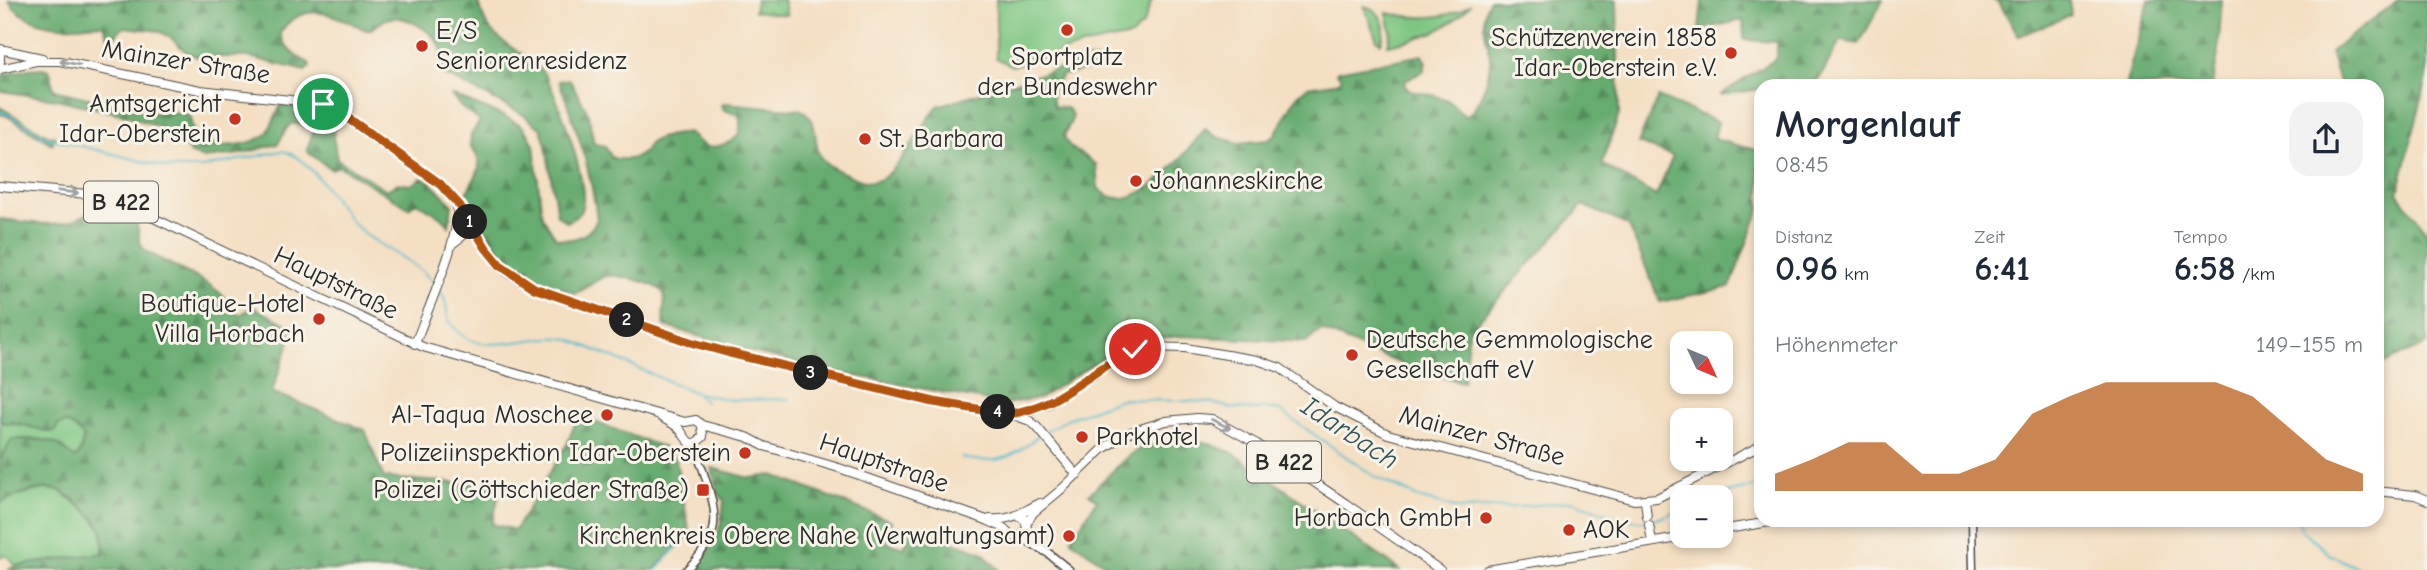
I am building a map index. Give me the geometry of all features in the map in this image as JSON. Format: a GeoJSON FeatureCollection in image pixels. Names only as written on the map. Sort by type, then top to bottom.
{"type":"FeatureCollection","features":[{"type":"Feature","properties":{"kind":"main road","name":"Mainzer Straße"},"geometry":{"type":"LineString","coordinates":[[0,51],[200,90],[323,104],[335,109],[440,184],[456,201],[491,255],[507,271],[534,288],[730,353],[922,399],[1008,414],[1048,404],[1135,349],[1153,346],[1212,352],[1274,365],[1335,407],[1404,439],[1645,501]]}},
{"type":"Feature","properties":{"kind":"main road"},"geometry":{"type":"LineString","coordinates":[[0,51],[0,62]]}},
{"type":"Feature","properties":{"kind":"main road","name":"B 422"},"geometry":{"type":"LineString","coordinates":[[0,69],[49,60]]}},
{"type":"Feature","properties":{"kind":"main road","name":"Hauptstraße"},"geometry":{"type":"LineString","coordinates":[[0,186],[98,195],[114,199],[415,344],[685,422]]}},
{"type":"Feature","properties":{"kind":"main road"},"geometry":{"type":"LineString","coordinates":[[415,344],[455,230],[458,211],[456,201]]}},
{"type":"Feature","properties":{"kind":"main road"},"geometry":{"type":"LineString","coordinates":[[455,230],[464,224],[474,227]]}},
{"type":"Feature","properties":{"kind":"main road"},"geometry":{"type":"LineString","coordinates":[[449,250],[457,239],[474,227]]}},
{"type":"Feature","properties":{"kind":"main road","name":"B 422"},"geometry":{"type":"LineString","coordinates":[[1030,421],[1048,404]]}},
{"type":"Feature","properties":{"kind":"main road","name":"B 422"},"geometry":{"type":"LineString","coordinates":[[1008,414],[1030,421],[1077,475]]}},
{"type":"Feature","properties":{"kind":"main road","name":"Hauptstraße"},"geometry":{"type":"LineString","coordinates":[[659,415],[681,431]]}},
{"type":"Feature","properties":{"kind":"main road","name":"Hauptstraße"},"geometry":{"type":"LineString","coordinates":[[1025,530],[1031,515],[1110,443],[1138,428],[1180,419],[1212,419],[1301,473],[1440,570]]}},
{"type":"Feature","properties":{"kind":"main road","name":"B 422"},"geometry":{"type":"LineString","coordinates":[[681,431],[684,438],[690,442],[702,433],[694,420],[685,422]]}},
{"type":"Feature","properties":{"kind":"main road"},"geometry":{"type":"LineString","coordinates":[[681,431],[685,422]]}},
{"type":"Feature","properties":{"kind":"main road","name":"Hauptstraße"},"geometry":{"type":"LineString","coordinates":[[702,433],[730,432],[764,446],[839,468],[1006,529]]}},
{"type":"Feature","properties":{"kind":"main road"},"geometry":{"type":"LineString","coordinates":[[1652,542],[1645,501],[1660,497],[1754,449]]}},
{"type":"Feature","properties":{"kind":"main road"},"geometry":{"type":"LineString","coordinates":[[2384,492],[2415,495],[2427,500]]}},
{"type":"Feature","properties":{"kind":"main road","name":"Hauptstraße"},"geometry":{"type":"LineString","coordinates":[[984,519],[1014,517],[1047,500]]}},
{"type":"Feature","properties":{"kind":"main road"},"geometry":{"type":"LineString","coordinates":[[1006,529],[1014,517],[1048,553],[1069,570]]}},
{"type":"Feature","properties":{"kind":"main road"},"geometry":{"type":"LineString","coordinates":[[1733,528],[1754,525]]}},
{"type":"Feature","properties":{"kind":"main road","name":"B 422"},"geometry":{"type":"LineString","coordinates":[[1006,529],[1011,536],[1025,530]]}},
{"type":"Feature","properties":{"kind":"main road"},"geometry":{"type":"LineString","coordinates":[[1487,570],[1670,539]]}},
{"type":"Feature","properties":{"kind":"street"},"geometry":{"type":"LineString","coordinates":[[701,464],[702,433]]}},
{"type":"Feature","properties":{"kind":"street"},"geometry":{"type":"LineString","coordinates":[[686,570],[706,547],[716,519],[713,500],[701,464],[690,442]]}},
{"type":"Feature","properties":{"kind":"street"},"geometry":{"type":"LineString","coordinates":[[1972,527],[1973,570]]}},
{"type":"Feature","properties":{"kind":"green space"},"geometry":{"type":"Polygon","coordinates":[[[8,0],[476,0],[496,36],[538,67],[550,85],[577,161],[583,196],[582,208],[578,215],[567,222],[557,215],[541,129],[524,115],[445,75],[441,70],[442,50],[438,42],[426,31],[404,19],[390,18],[366,30],[330,15],[308,13],[298,16],[280,33],[291,51],[309,63],[310,67],[305,71],[249,57],[197,57],[159,31],[124,27],[113,42],[110,42],[103,25],[66,26],[37,22],[21,13],[8,0]]]}},
{"type":"Feature","properties":{"kind":"green space"},"geometry":{"type":"Polygon","coordinates":[[[756,0],[783,0],[787,15],[754,11],[756,0]]]}},
{"type":"Feature","properties":{"kind":"green space","name":"Sportplatz der Bundeswehr"},"geometry":{"type":"Polygon","coordinates":[[[996,0],[1152,0],[1143,25],[1131,36],[1086,45],[1012,66],[996,58],[996,0]]]}},
{"type":"Feature","properties":{"kind":"green space"},"geometry":{"type":"Polygon","coordinates":[[[1490,0],[1617,0],[1619,114],[1602,164],[1656,196],[1673,156],[1638,143],[1658,97],[1718,122],[1714,139],[1754,149],[1754,225],[1730,287],[1660,302],[1629,226],[1583,205],[1469,331],[1463,382],[1418,371],[1321,330],[1307,342],[1183,336],[1129,341],[1040,398],[1004,404],[841,373],[748,351],[665,326],[664,294],[655,286],[639,280],[608,276],[575,293],[534,277],[508,258],[487,233],[465,195],[478,170],[478,159],[470,145],[471,135],[480,121],[462,108],[451,95],[506,117],[521,125],[528,133],[534,145],[542,216],[556,238],[569,239],[585,234],[597,220],[587,167],[559,81],[569,79],[588,112],[594,144],[605,146],[612,158],[637,157],[653,141],[675,134],[688,133],[708,147],[730,142],[739,133],[740,119],[739,115],[724,110],[722,105],[725,103],[802,110],[811,119],[817,148],[823,161],[851,176],[872,182],[893,170],[938,106],[1090,59],[1097,60],[1100,65],[1097,68],[1063,75],[1053,90],[1053,103],[1055,107],[1066,108],[1073,117],[1064,136],[1073,149],[1096,165],[1098,188],[1112,197],[1127,197],[1142,192],[1172,168],[1205,129],[1217,137],[1239,143],[1268,140],[1274,136],[1297,96],[1307,87],[1340,82],[1341,77],[1336,73],[1338,71],[1422,55],[1426,62],[1424,71],[1406,80],[1405,87],[1444,98],[1467,116],[1480,98],[1488,75],[1490,60],[1484,22],[1490,0]]]}},
{"type":"Feature","properties":{"kind":"green space"},"geometry":{"type":"Polygon","coordinates":[[[1702,0],[1883,0],[1859,44],[1840,41],[1819,79],[1754,79],[1754,90],[1720,95],[1777,58],[1777,42],[1744,40],[1743,20],[1699,30],[1702,0]]]}},
{"type":"Feature","properties":{"kind":"green space"},"geometry":{"type":"Polygon","coordinates":[[[1993,0],[2069,0],[2071,15],[2019,36],[1999,3],[1993,0]]]}},
{"type":"Feature","properties":{"kind":"green space"},"geometry":{"type":"Polygon","coordinates":[[[2149,0],[2222,0],[2213,79],[2127,79],[2149,0]]]}},
{"type":"Feature","properties":{"kind":"green space"},"geometry":{"type":"Polygon","coordinates":[[[2399,0],[2427,0],[2427,78],[2398,193],[2427,232],[2427,344],[2384,363],[2384,79],[2338,79],[2330,52],[2399,0]]]}},
{"type":"Feature","properties":{"kind":"green space"},"geometry":{"type":"Polygon","coordinates":[[[1471,4],[1453,21],[1434,32],[1388,45],[1391,32],[1387,13],[1408,17],[1441,16],[1471,4]]]}},
{"type":"Feature","properties":{"kind":"green space"},"geometry":{"type":"Polygon","coordinates":[[[1364,6],[1375,11],[1382,20],[1384,31],[1381,43],[1377,40],[1364,6]]]}},
{"type":"Feature","properties":{"kind":"green space"},"geometry":{"type":"Polygon","coordinates":[[[43,68],[49,70],[54,90],[151,113],[184,112],[190,116],[192,129],[205,140],[217,145],[240,144],[267,134],[281,105],[308,108],[333,116],[336,121],[333,137],[337,159],[387,190],[398,183],[411,185],[422,178],[430,182],[452,204],[449,226],[443,218],[416,202],[409,208],[339,166],[331,169],[309,153],[307,149],[315,127],[291,124],[278,144],[240,154],[204,158],[191,154],[172,132],[126,115],[56,99],[0,91],[0,76],[43,68]]]}},
{"type":"Feature","properties":{"kind":"green space"},"geometry":{"type":"Polygon","coordinates":[[[0,107],[55,137],[52,144],[0,114],[0,107]]]}},
{"type":"Feature","properties":{"kind":"green space"},"geometry":{"type":"Polygon","coordinates":[[[95,205],[106,206],[130,216],[137,225],[145,250],[213,288],[240,315],[255,308],[288,325],[292,335],[272,392],[365,430],[384,478],[501,486],[492,524],[515,530],[567,444],[578,416],[663,447],[676,460],[690,534],[654,570],[8,570],[16,566],[103,553],[103,539],[100,526],[90,514],[58,490],[36,490],[0,503],[0,460],[12,439],[51,442],[75,458],[80,453],[84,437],[66,423],[58,425],[55,432],[49,432],[13,422],[3,423],[0,420],[0,219],[38,224],[63,223],[86,214],[95,205]]]}},
{"type":"Feature","properties":{"kind":"green space"},"geometry":{"type":"Polygon","coordinates":[[[0,420],[22,425],[66,423],[84,436],[80,453],[75,458],[51,442],[12,439],[0,460],[0,420]]]}},
{"type":"Feature","properties":{"kind":"green space"},"geometry":{"type":"Polygon","coordinates":[[[1183,441],[1205,442],[1233,453],[1400,570],[1113,570],[1071,540],[1097,500],[1089,494],[1128,456],[1144,446],[1183,441]]]}},
{"type":"Feature","properties":{"kind":"green space"},"geometry":{"type":"Polygon","coordinates":[[[712,468],[750,478],[773,475],[892,521],[886,542],[904,548],[912,527],[982,552],[999,570],[692,570],[716,539],[721,522],[724,500],[717,492],[712,468]]]}},
{"type":"Feature","properties":{"kind":"green space"},"geometry":{"type":"Polygon","coordinates":[[[43,489],[59,490],[90,514],[102,530],[104,554],[16,566],[6,555],[0,558],[0,503],[17,495],[43,489]]]}},
{"type":"Feature","properties":{"kind":"waterway","name":"Idarbach"},"geometry":{"type":"LineString","coordinates":[[0,112],[10,115],[45,137],[169,168],[201,168],[281,151],[291,154],[301,160],[321,181],[353,223],[373,240],[417,267],[436,285]]}},
{"type":"Feature","properties":{"kind":"waterway","name":"Idarbach"},"geometry":{"type":"LineString","coordinates":[[439,290],[445,300],[449,321],[464,336],[477,342],[492,344],[569,339],[696,393],[732,400],[789,399]]}},
{"type":"Feature","properties":{"kind":"waterway","name":"Idarbach"},"geometry":{"type":"LineString","coordinates":[[696,393],[705,402]]}},
{"type":"Feature","properties":{"kind":"waterway","name":"Idarbach"},"geometry":{"type":"LineString","coordinates":[[1046,431],[1067,419],[1121,399],[1209,402],[1230,408],[1264,408],[1279,410],[1374,476],[1422,499],[1459,509],[1519,507],[1572,501],[1622,519],[1642,521],[1670,514]]}},
{"type":"Feature","properties":{"kind":"waterway","name":"Idarbach"},"geometry":{"type":"LineString","coordinates":[[962,458],[985,461],[1003,458],[1020,450],[1038,436]]}},
{"type":"Feature","properties":{"kind":"waterway","name":"Idarbach"},"geometry":{"type":"LineString","coordinates":[[1733,492],[1754,486]]}},
{"type":"Feature","properties":{"kind":"waterway","name":"Idarbach"},"geometry":{"type":"LineString","coordinates":[[2301,527],[2329,554],[2362,570]]}},
{"type":"Feature","properties":{"kind":"waterway"},"geometry":{"type":"LineString","coordinates":[[657,570],[687,534]]}},
{"type":"Feature","properties":{"kind":"place","name":"Sportplatz der Bundeswehr"},"geometry":{"type":"Point","coordinates":[1067,30]}},
{"type":"Feature","properties":{"kind":"place","name":"E/S Seniorenresidenz"},"geometry":{"type":"Point","coordinates":[422,46]}},
{"type":"Feature","properties":{"kind":"place","name":"Schützenverein 1858 Idar-Oberstein e.V."},"geometry":{"type":"Point","coordinates":[1731,53]}},
{"type":"Feature","properties":{"kind":"place","name":"Amtsgericht Idar-Oberstein"},"geometry":{"type":"Point","coordinates":[235,119]}},
{"type":"Feature","properties":{"kind":"place","name":"St. Barbara"},"geometry":{"type":"Point","coordinates":[865,139]}},
{"type":"Feature","properties":{"kind":"place","name":"Johanneskirche"},"geometry":{"type":"Point","coordinates":[1136,181]}},
{"type":"Feature","properties":{"kind":"place","name":"Boutique-Hotel Villa Horbach"},"geometry":{"type":"Point","coordinates":[319,319]}},
{"type":"Feature","properties":{"kind":"place","name":"Deutsche Gemmologische Gesellschaft eV"},"geometry":{"type":"Point","coordinates":[1352,355]}},
{"type":"Feature","properties":{"kind":"place","name":"Al-Taqua Moschee"},"geometry":{"type":"Point","coordinates":[607,415]}},
{"type":"Feature","properties":{"kind":"place","name":"Parkhotel"},"geometry":{"type":"Point","coordinates":[1082,437]}},
{"type":"Feature","properties":{"kind":"place","name":"Polizeiinspektion Idar-Oberstein"},"geometry":{"type":"Point","coordinates":[745,453]}},
{"type":"Feature","properties":{"kind":"place","name":"Polizei (Göttschieder Straße)"},"geometry":{"type":"Point","coordinates":[703,490]}},
{"type":"Feature","properties":{"kind":"place","name":"Horbach GmbH"},"geometry":{"type":"Point","coordinates":[1486,518]}},
{"type":"Feature","properties":{"kind":"place","name":"AOK"},"geometry":{"type":"Point","coordinates":[1569,530]}},
{"type":"Feature","properties":{"kind":"place","name":"Kirchenkreis Obere Nahe (Verwaltungsamt)"},"geometry":{"type":"Point","coordinates":[1069,536]}},
{"type":"Feature","properties":{"kind":"route"},"geometry":{"type":"LineString","coordinates":[[323,104],[335,109],[440,184],[463,210],[495,260],[520,281],[544,292],[690,342],[911,397],[1008,414],[1048,404],[1135,349]]}}]}
